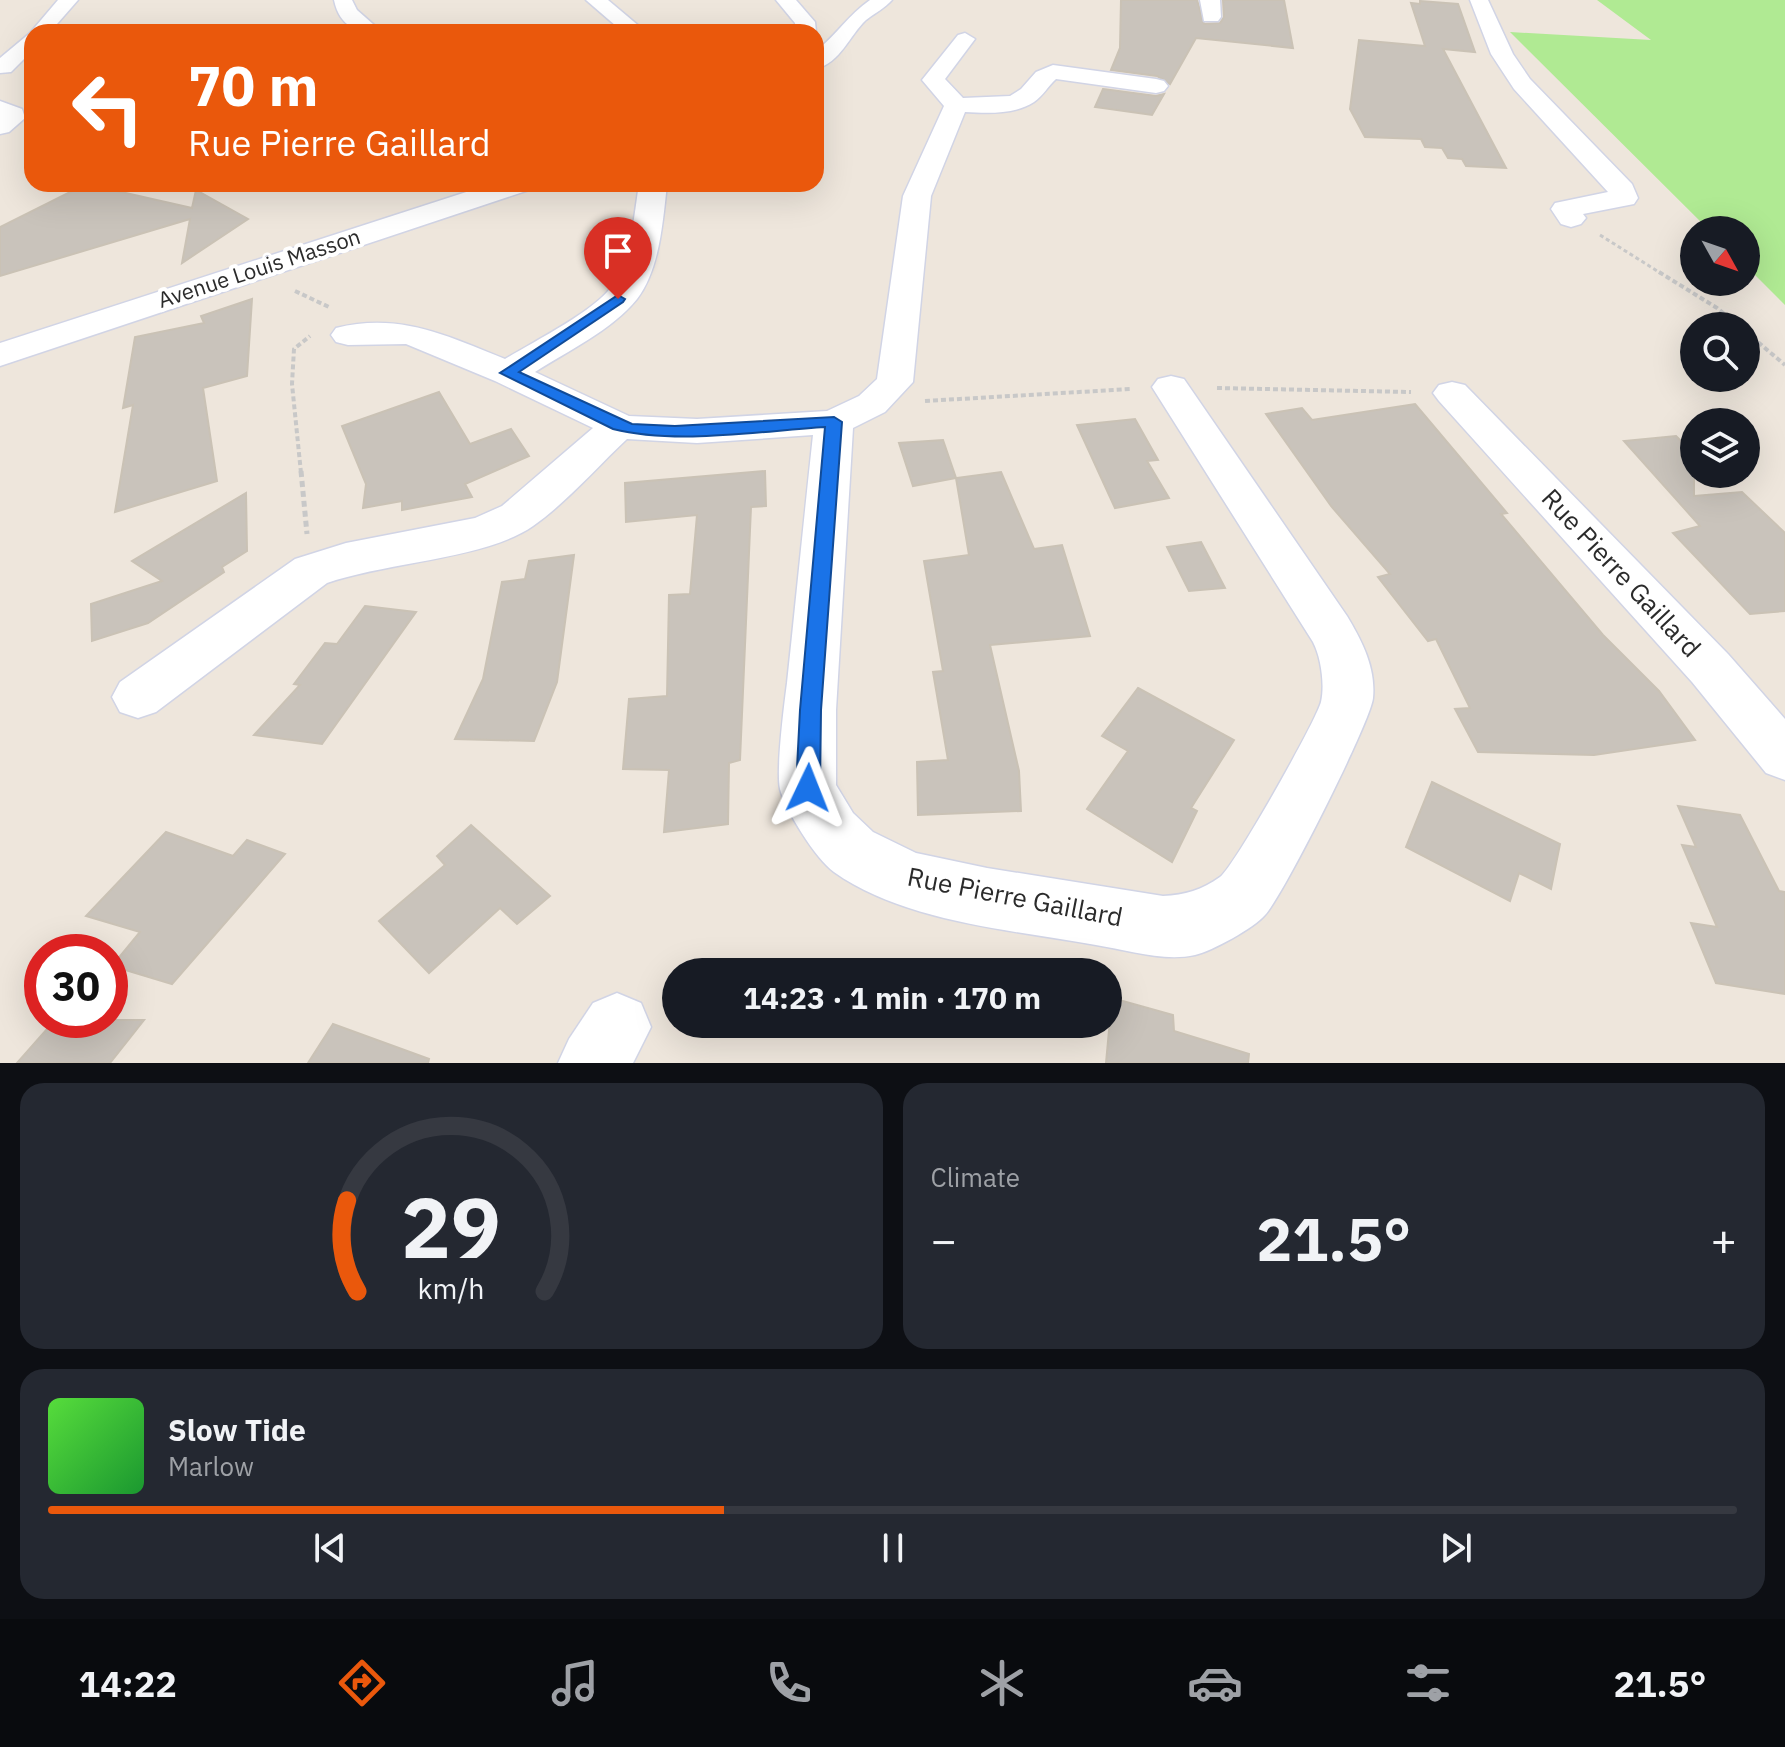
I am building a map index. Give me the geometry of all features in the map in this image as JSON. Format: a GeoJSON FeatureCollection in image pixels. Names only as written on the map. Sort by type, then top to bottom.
{"type":"FeatureCollection","features":[{"type":"Feature","properties":{"kind":"street"},"geometry":{"type":"LineString","coordinates":[[46,24],[69,0]]}},
{"type":"Feature","properties":{"kind":"street"},"geometry":{"type":"LineString","coordinates":[[343,0],[343,7],[363,24]]}},
{"type":"Feature","properties":{"kind":"street"},"geometry":{"type":"LineString","coordinates":[[596,0],[626,24]]}},
{"type":"Feature","properties":{"kind":"street"},"geometry":{"type":"LineString","coordinates":[[786,0],[805,24]]}},
{"type":"Feature","properties":{"kind":"street"},"geometry":{"type":"LineString","coordinates":[[824,56],[834,48],[857,18],[882,0]]}},
{"type":"Feature","properties":{"kind":"street"},"geometry":{"type":"LineString","coordinates":[[1479,0],[1502,54],[1522,84],[1622,190],[1624,198],[1565,209],[1571,218]]}},
{"type":"Feature","properties":{"kind":"street"},"geometry":{"type":"LineString","coordinates":[[965,39],[933,80],[956,105],[1007,104],[1026,97],[1044,75],[1053,72],[1156,86]]}},
{"type":"Feature","properties":{"kind":"street"},"geometry":{"type":"LineString","coordinates":[[3,67],[24,47]]}},
{"type":"Feature","properties":{"kind":"street"},"geometry":{"type":"LineString","coordinates":[[337,329],[411,334],[508,373],[619,426],[675,431],[834,422],[872,404],[895,382],[917,196],[956,105]]}},
{"type":"Feature","properties":{"kind":"street"},"geometry":{"type":"LineString","coordinates":[[0,108],[13,114],[13,118],[0,127]]}},
{"type":"Feature","properties":{"kind":"street","name":"Avenue Louis Masson"},"geometry":{"type":"LineString","coordinates":[[0,355],[494,192]]}},
{"type":"Feature","properties":{"kind":"street"},"geometry":{"type":"LineString","coordinates":[[508,373],[605,309],[626,290],[635,265],[651,192]]}},
{"type":"Feature","properties":{"kind":"street","name":"Rue Pierre Gaillard"},"geometry":{"type":"LineString","coordinates":[[834,422],[810,710],[808,788],[832,832],[882,869],[916,881],[987,897],[1163,926],[1194,925],[1243,896],[1264,864],[1331,738],[1347,702],[1348,683],[1340,646],[1330,629],[1171,387]]}},
{"type":"Feature","properties":{"kind":"street","name":"Rue Pierre Gaillard"},"geometry":{"type":"LineString","coordinates":[[1452,393],[1710,668],[1785,757]]}},
{"type":"Feature","properties":{"kind":"street"},"geometry":{"type":"LineString","coordinates":[[138,697],[311,571],[346,559],[486,531],[517,516],[619,426]]}},
{"type":"Feature","properties":{"kind":"path"},"geometry":{"type":"LineString","coordinates":[[1571,218],[1722,312]]}},
{"type":"Feature","properties":{"kind":"path"},"geometry":{"type":"LineString","coordinates":[[250,271],[337,310],[337,329],[294,349],[293,372],[311,571]]}},
{"type":"Feature","properties":{"kind":"path"},"geometry":{"type":"LineString","coordinates":[[1760,344],[1785,365]]}},
{"type":"Feature","properties":{"kind":"green space"},"geometry":{"type":"Polygon","coordinates":[[[1597,0],[1785,0],[1785,305],[1760,280],[1760,216],[1695,216],[1510,32],[1651,40],[1597,0]]]}},
{"type":"Feature","properties":{"kind":"building"},"geometry":{"type":"Polygon","coordinates":[[[1121,0],[1197,0],[1204,24],[1220,23],[1224,17],[1223,0],[1284,0],[1293,48],[1196,38],[1170,84],[1157,76],[1111,70],[1120,48],[1121,0]]]}},
{"type":"Feature","properties":{"kind":"building"},"geometry":{"type":"Polygon","coordinates":[[[1420,1],[1458,4],[1475,52],[1443,49],[1506,168],[1466,166],[1462,159],[1448,158],[1442,148],[1425,147],[1421,139],[1365,137],[1350,109],[1359,40],[1425,46],[1411,3],[1420,4],[1420,1]]]}},
{"type":"Feature","properties":{"kind":"building"},"geometry":{"type":"Polygon","coordinates":[[[1103,89],[1156,96],[1164,94],[1152,115],[1095,107],[1103,89]]]}},
{"type":"Feature","properties":{"kind":"building"},"geometry":{"type":"Polygon","coordinates":[[[70,192],[121,192],[192,208],[196,192],[200,192],[248,219],[182,263],[190,219],[0,276],[0,227],[70,192]]]}},
{"type":"Feature","properties":{"kind":"building"},"geometry":{"type":"Polygon","coordinates":[[[252,299],[247,376],[203,388],[217,481],[115,512],[133,405],[123,408],[135,337],[204,323],[201,316],[252,299]]]}},
{"type":"Feature","properties":{"kind":"building"},"geometry":{"type":"Polygon","coordinates":[[[439,392],[470,444],[511,429],[529,456],[465,484],[472,497],[402,510],[402,501],[363,508],[366,484],[342,426],[439,392]]]}},
{"type":"Feature","properties":{"kind":"building"},"geometry":{"type":"Polygon","coordinates":[[[1415,404],[1507,513],[1501,514],[1603,635],[1659,691],[1695,740],[1594,755],[1478,752],[1455,709],[1470,708],[1436,639],[1428,641],[1378,577],[1390,574],[1331,506],[1266,414],[1302,408],[1312,420],[1415,404]]]}},
{"type":"Feature","properties":{"kind":"building"},"geometry":{"type":"Polygon","coordinates":[[[1135,419],[1158,460],[1147,461],[1169,498],[1115,508],[1077,425],[1135,419]]]}},
{"type":"Feature","properties":{"kind":"building"},"geometry":{"type":"Polygon","coordinates":[[[1676,436],[1680,440],[1680,488],[1694,488],[1694,496],[1742,492],[1785,533],[1785,611],[1750,614],[1673,533],[1700,526],[1624,441],[1676,436]]]}},
{"type":"Feature","properties":{"kind":"building"},"geometry":{"type":"Polygon","coordinates":[[[943,440],[956,478],[913,486],[899,443],[943,440]]]}},
{"type":"Feature","properties":{"kind":"building"},"geometry":{"type":"Polygon","coordinates":[[[765,471],[766,506],[751,507],[740,760],[729,763],[728,824],[664,832],[669,770],[623,769],[629,699],[667,696],[669,595],[690,594],[697,515],[626,522],[625,483],[765,471]]]}},
{"type":"Feature","properties":{"kind":"building"},"geometry":{"type":"Polygon","coordinates":[[[1001,472],[1034,549],[1062,545],[1090,636],[990,645],[1019,771],[1021,811],[918,815],[917,762],[948,760],[933,672],[943,671],[924,561],[969,555],[956,478],[1001,472]]]}},
{"type":"Feature","properties":{"kind":"building"},"geometry":{"type":"Polygon","coordinates":[[[246,493],[247,551],[222,567],[224,572],[148,623],[92,641],[91,604],[162,581],[132,561],[246,493]]]}},
{"type":"Feature","properties":{"kind":"building"},"geometry":{"type":"Polygon","coordinates":[[[1201,542],[1225,588],[1189,591],[1167,547],[1201,542]]]}},
{"type":"Feature","properties":{"kind":"building"},"geometry":{"type":"Polygon","coordinates":[[[574,555],[557,682],[534,741],[455,739],[483,679],[502,582],[525,579],[529,561],[574,555]]]}},
{"type":"Feature","properties":{"kind":"building"},"geometry":{"type":"Polygon","coordinates":[[[365,606],[416,612],[322,744],[254,735],[300,685],[294,684],[325,643],[337,644],[365,606]]]}},
{"type":"Feature","properties":{"kind":"building"},"geometry":{"type":"Polygon","coordinates":[[[1138,688],[1234,740],[1191,808],[1197,811],[1172,862],[1087,809],[1128,751],[1102,736],[1138,688]]]}},
{"type":"Feature","properties":{"kind":"building"},"geometry":{"type":"Polygon","coordinates":[[[1432,782],[1560,844],[1551,889],[1519,873],[1510,901],[1406,847],[1432,782]]]}},
{"type":"Feature","properties":{"kind":"building"},"geometry":{"type":"Polygon","coordinates":[[[1678,806],[1740,815],[1779,891],[1785,892],[1785,994],[1716,983],[1691,923],[1717,927],[1682,845],[1696,847],[1678,806]]]}},
{"type":"Feature","properties":{"kind":"building"},"geometry":{"type":"Polygon","coordinates":[[[471,825],[550,896],[517,924],[500,908],[429,973],[379,921],[445,865],[437,856],[471,825]]]}},
{"type":"Feature","properties":{"kind":"building"},"geometry":{"type":"Polygon","coordinates":[[[166,832],[233,856],[247,840],[285,854],[172,984],[128,971],[128,947],[140,932],[86,916],[166,832]]]}},
{"type":"Feature","properties":{"kind":"building"},"geometry":{"type":"Polygon","coordinates":[[[1122,1001],[1173,1015],[1174,1031],[1249,1054],[1248,1063],[1106,1063],[1108,1038],[1122,1038],[1122,1001]]]}},
{"type":"Feature","properties":{"kind":"building"},"geometry":{"type":"Polygon","coordinates":[[[128,1020],[144,1020],[110,1063],[17,1063],[39,1038],[128,1038],[128,1020]]]}},
{"type":"Feature","properties":{"kind":"building"},"geometry":{"type":"Polygon","coordinates":[[[333,1024],[429,1059],[428,1063],[308,1063],[333,1024]]]}},
{"type":"Feature","properties":{"kind":"route"},"geometry":{"type":"LineString","coordinates":[[618,299],[508,373],[619,426],[632,429],[675,431],[834,422],[810,710],[808,788]]}}]}
